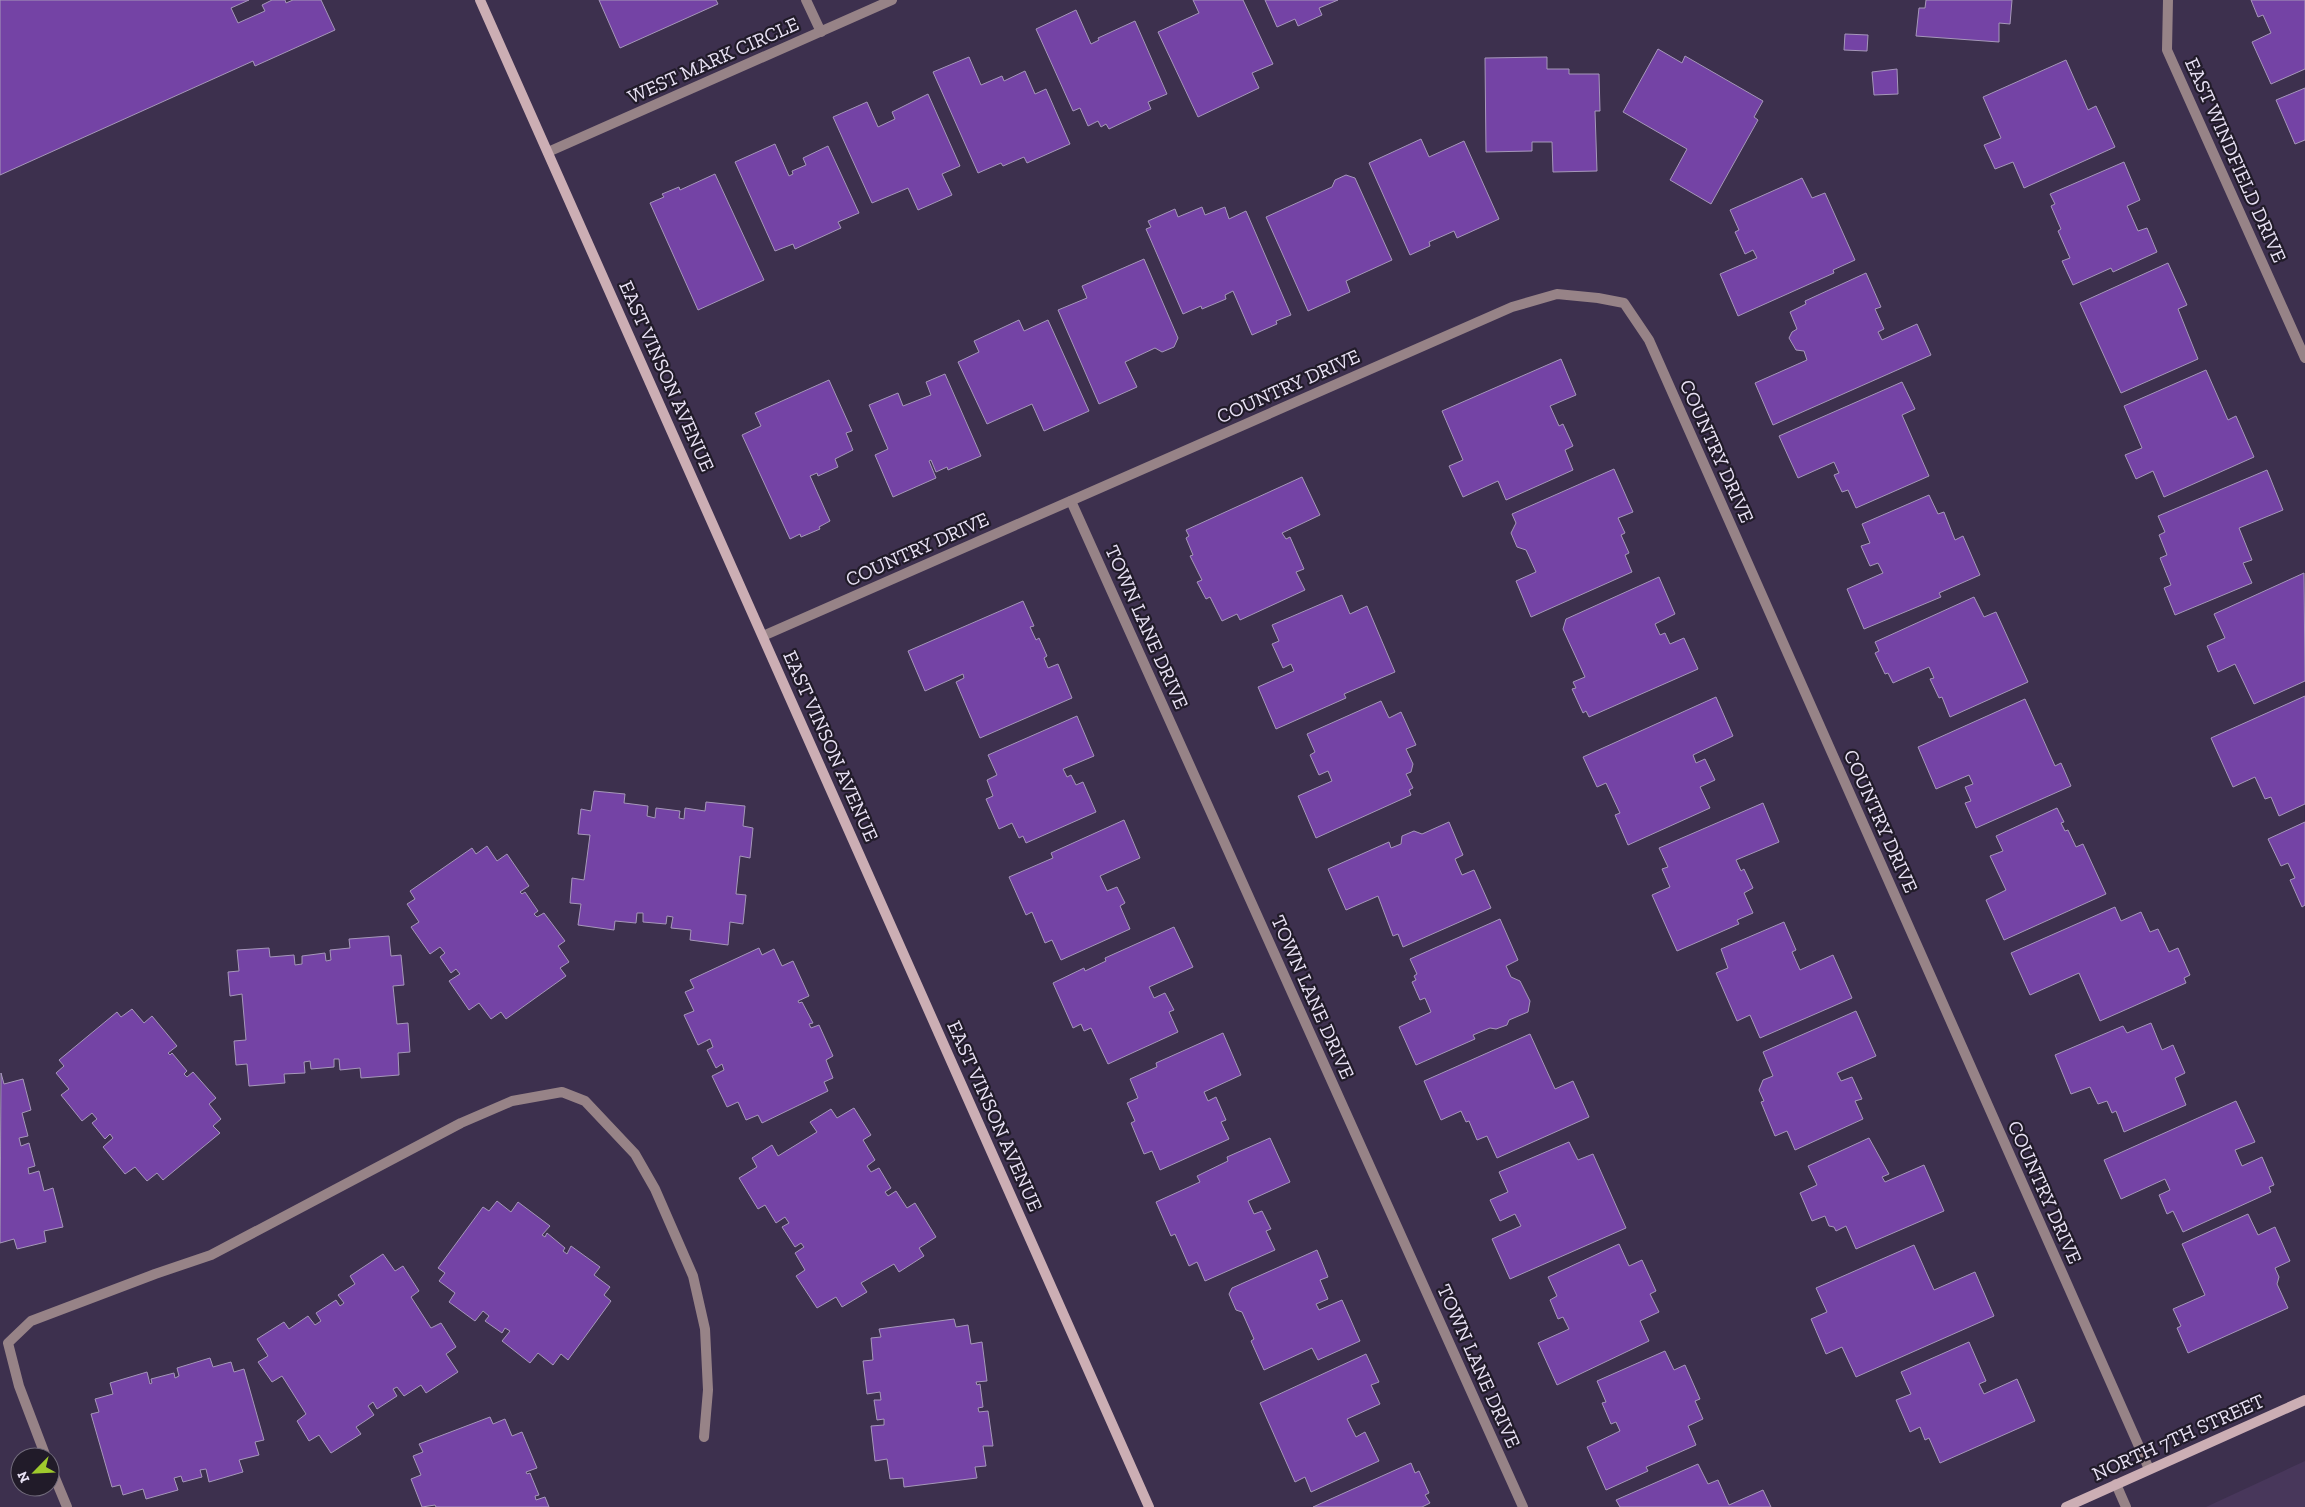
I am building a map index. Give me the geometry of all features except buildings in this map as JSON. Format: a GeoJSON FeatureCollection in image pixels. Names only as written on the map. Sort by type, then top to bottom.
{"type":"FeatureCollection","features":[{"type":"Feature","properties":{"kind":"street","name":"EAST VINSON AVENUE"},"geometry":{"type":"LineString","coordinates":[[480,0],[1149,1507]]}},
{"type":"Feature","properties":{"kind":"street"},"geometry":{"type":"LineString","coordinates":[[806,0],[821,32]]}},
{"type":"Feature","properties":{"kind":"street","name":"WEST MARK CIRCLE"},"geometry":{"type":"LineString","coordinates":[[548,152],[892,0]]}},
{"type":"Feature","properties":{"kind":"street","name":"EAST WINDFIELD DRIVE"},"geometry":{"type":"LineString","coordinates":[[2168,0],[2167,50],[2305,358]]}},
{"type":"Feature","properties":{"kind":"street","name":"COUNTRY DRIVE"},"geometry":{"type":"LineString","coordinates":[[763,636],[1512,308],[1557,294],[1624,303],[1649,340],[2149,1470]]}},
{"type":"Feature","properties":{"kind":"street","name":"TOWN LANE DRIVE"},"geometry":{"type":"LineString","coordinates":[[1070,501],[1523,1507]]}},
{"type":"Feature","properties":{"kind":"street"},"geometry":{"type":"LineString","coordinates":[[42,1447],[18,1386],[8,1343],[31,1321],[155,1274],[211,1256],[391,1158],[512,1101],[562,1092],[585,1101],[635,1154],[655,1189],[694,1276],[705,1329],[708,1390],[704,1437]]}},
{"type":"Feature","properties":{"kind":"street","name":"NORTH 7TH STREET"},"geometry":{"type":"LineString","coordinates":[[2066,1507],[2305,1400]]}},
{"type":"Feature","properties":{"kind":"street"},"geometry":{"type":"LineString","coordinates":[[2116,1484],[2126,1507]]}},
{"type":"Feature","properties":{"kind":"street"},"geometry":{"type":"LineString","coordinates":[[60,1490],[67,1507]]}},
{"type":"Feature","properties":{"kind":"shaded area"},"geometry":{"type":"Polygon","coordinates":[[[2305,1461],[2305,1507],[2206,1507],[2305,1461]]]}}]}
